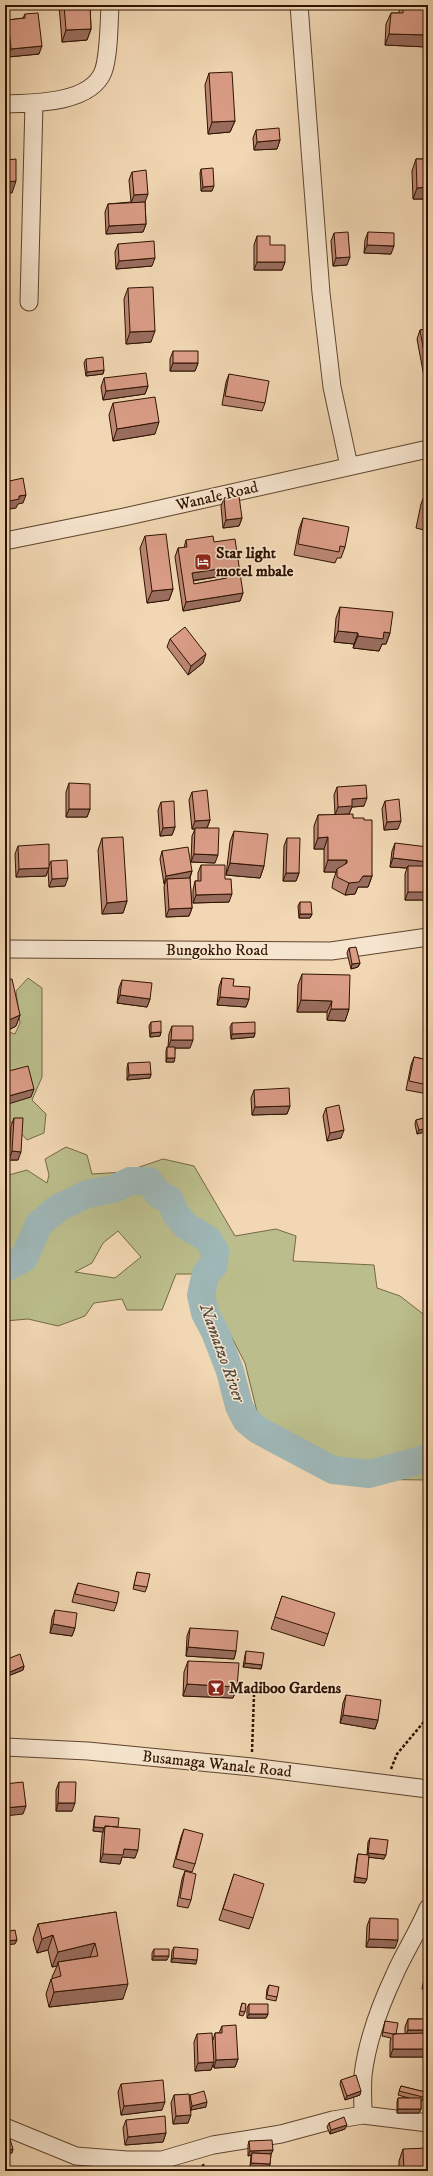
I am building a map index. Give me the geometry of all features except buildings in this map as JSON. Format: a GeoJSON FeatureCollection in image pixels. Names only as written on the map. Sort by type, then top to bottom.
{"type":"FeatureCollection","features":[{"type":"Feature","properties":{"kind":"street"},"geometry":{"type":"LineString","coordinates":[[5,104],[46,103],[70,97],[92,87],[103,73],[110,5]]}},
{"type":"Feature","properties":{"kind":"street"},"geometry":{"type":"LineString","coordinates":[[299,5],[321,293],[332,387],[349,466]]}},
{"type":"Feature","properties":{"kind":"street"},"geometry":{"type":"LineString","coordinates":[[29,302],[34,103]]}},
{"type":"Feature","properties":{"kind":"street","name":"Wanale Road"},"geometry":{"type":"LineString","coordinates":[[5,541],[124,517],[428,449]]}},
{"type":"Feature","properties":{"kind":"street","name":"Bungokho Road"},"geometry":{"type":"LineString","coordinates":[[5,949],[331,951],[428,937]]}},
{"type":"Feature","properties":{"kind":"street","name":"Busamaga Wanale Road"},"geometry":{"type":"LineString","coordinates":[[5,1747],[88,1751],[252,1767],[428,1789]]}},
{"type":"Feature","properties":{"kind":"street"},"geometry":{"type":"LineString","coordinates":[[363,2115],[363,2075],[369,2046],[381,2006],[394,1974],[418,1933],[428,1908]]}},
{"type":"Feature","properties":{"kind":"street"},"geometry":{"type":"LineString","coordinates":[[5,2127],[76,2156],[128,2160],[162,2160],[213,2145],[281,2134],[332,2120],[363,2115],[428,2123]]}},
{"type":"Feature","properties":{"kind":"path"},"geometry":{"type":"LineString","coordinates":[[252,1767],[254,1694]]}},
{"type":"Feature","properties":{"kind":"path"},"geometry":{"type":"LineString","coordinates":[[385,1784],[397,1754],[428,1717]]}},
{"type":"Feature","properties":{"kind":"green space"},"geometry":{"type":"Polygon","coordinates":[[[28,978],[42,988],[42,1077],[32,1100],[46,1114],[44,1133],[27,1140],[11,1122],[5,1125],[5,1031],[15,1034],[20,1023],[16,991],[28,978]]]}},
{"type":"Feature","properties":{"kind":"green space"},"geometry":{"type":"Polygon","coordinates":[[[66,1147],[87,1155],[92,1174],[125,1172],[163,1159],[194,1166],[235,1236],[276,1229],[296,1236],[293,1261],[374,1265],[377,1288],[400,1296],[427,1317],[428,1470],[425,1480],[350,1479],[327,1473],[291,1456],[260,1424],[245,1363],[199,1274],[176,1274],[162,1310],[127,1310],[122,1299],[94,1303],[85,1316],[58,1326],[28,1319],[5,1321],[5,1176],[27,1170],[47,1183],[49,1175],[45,1159],[66,1147]],[[118,1231],[103,1243],[92,1263],[75,1272],[115,1278],[141,1257],[118,1231]]]}},
{"type":"Feature","properties":{"kind":"waterway","name":"Namatzo River"},"geometry":{"type":"LineString","coordinates":[[5,1268],[24,1258],[39,1224],[58,1208],[87,1194],[114,1189],[130,1181],[149,1181],[159,1195],[169,1199],[177,1216],[186,1226],[208,1239],[215,1251],[214,1265],[206,1273],[201,1295],[205,1313],[215,1332],[230,1371],[239,1406],[246,1420],[258,1430],[333,1470],[369,1474],[428,1458]]}},
{"type":"Feature","properties":{"kind":"place","name":"Star light motel mbale"},"geometry":{"type":"Point","coordinates":[203,562]}},
{"type":"Feature","properties":{"kind":"place","name":"Madiboo Gardens"},"geometry":{"type":"Point","coordinates":[216,1688]}}]}
